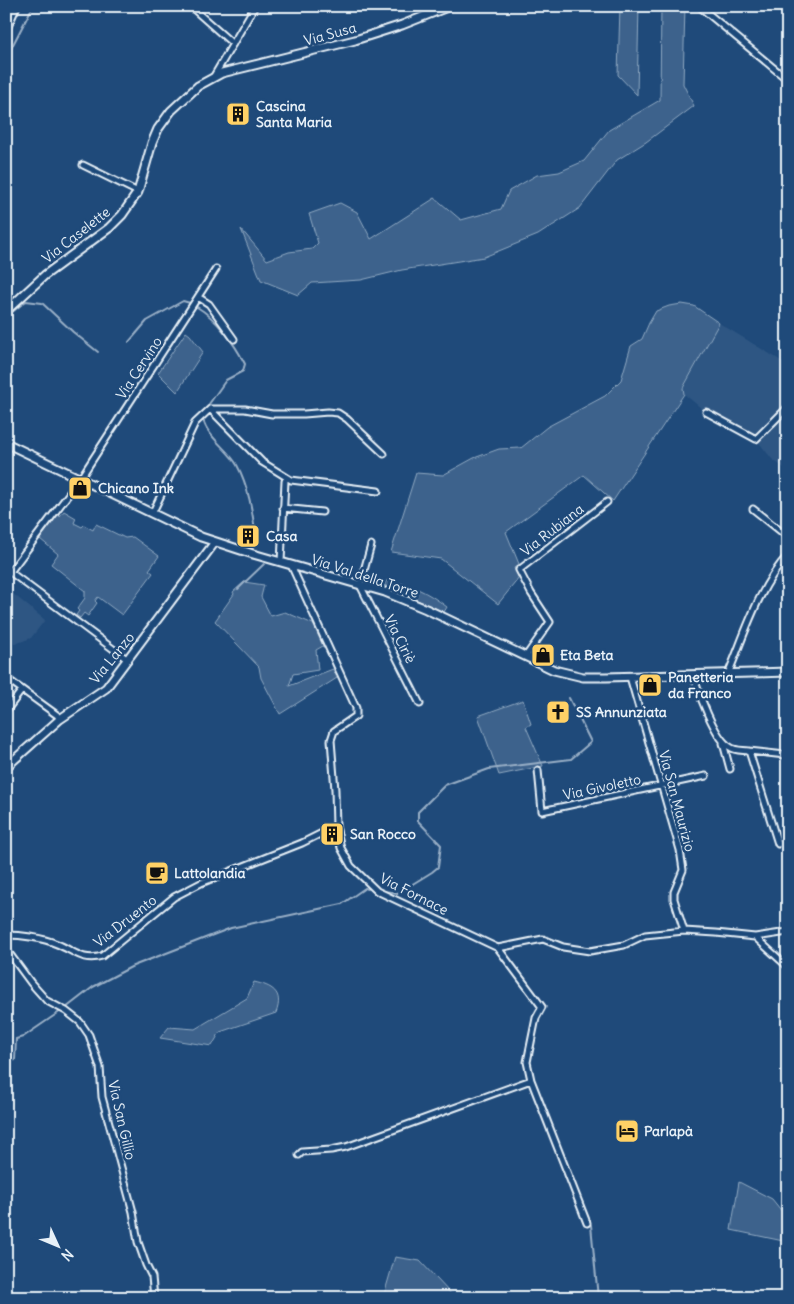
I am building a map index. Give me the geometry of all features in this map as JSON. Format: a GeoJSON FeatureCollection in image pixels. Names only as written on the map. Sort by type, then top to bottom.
{"type":"FeatureCollection","features":[{"type":"Feature","properties":{"kind":"street"},"geometry":{"type":"LineString","coordinates":[[6,31],[17,6]]}},
{"type":"Feature","properties":{"kind":"street"},"geometry":{"type":"LineString","coordinates":[[190,6],[233,44]]}},
{"type":"Feature","properties":{"kind":"street"},"geometry":{"type":"LineString","coordinates":[[214,76],[255,6]]}},
{"type":"Feature","properties":{"kind":"street","name":"Via Susa"},"geometry":{"type":"LineString","coordinates":[[214,76],[355,40],[402,25],[450,6]]}},
{"type":"Feature","properties":{"kind":"street"},"geometry":{"type":"LineString","coordinates":[[701,7],[788,80]]}},
{"type":"Feature","properties":{"kind":"street","name":"Via Caselette"},"geometry":{"type":"LineString","coordinates":[[6,311],[45,274],[115,223],[138,192],[152,143],[163,121],[190,93],[214,76]]}},
{"type":"Feature","properties":{"kind":"street"},"geometry":{"type":"LineString","coordinates":[[83,165],[138,192]]}},
{"type":"Feature","properties":{"kind":"street","name":"Via Cervino"},"geometry":{"type":"LineString","coordinates":[[8,571],[80,479],[216,269]]}},
{"type":"Feature","properties":{"kind":"street"},"geometry":{"type":"LineString","coordinates":[[198,297],[209,304],[234,339]]}},
{"type":"Feature","properties":{"kind":"street"},"geometry":{"type":"LineString","coordinates":[[706,412],[756,439],[788,407]]}},
{"type":"Feature","properties":{"kind":"street"},"geometry":{"type":"LineString","coordinates":[[210,409],[262,462],[291,480],[378,491]]}},
{"type":"Feature","properties":{"kind":"street"},"geometry":{"type":"LineString","coordinates":[[152,514],[194,423],[210,409],[245,409],[272,414],[338,413],[347,419],[384,454]]}},
{"type":"Feature","properties":{"kind":"street","name":"Via Val della Torre"},"geometry":{"type":"LineString","coordinates":[[6,443],[152,514],[215,542],[385,592],[426,609],[554,670],[567,674],[583,677],[630,677],[788,672]]}},
{"type":"Feature","properties":{"kind":"street"},"geometry":{"type":"LineString","coordinates":[[281,562],[285,481]]}},
{"type":"Feature","properties":{"kind":"street","name":"Via Rubiana"},"geometry":{"type":"LineString","coordinates":[[526,656],[550,622],[519,570],[607,502]]}},
{"type":"Feature","properties":{"kind":"street"},"geometry":{"type":"LineString","coordinates":[[283,508],[322,512]]}},
{"type":"Feature","properties":{"kind":"street"},"geometry":{"type":"LineString","coordinates":[[753,509],[788,538]]}},
{"type":"Feature","properties":{"kind":"street","name":"Via Lanzo"},"geometry":{"type":"LineString","coordinates":[[6,767],[60,719],[103,691],[215,542]]}},
{"type":"Feature","properties":{"kind":"street"},"geometry":{"type":"LineString","coordinates":[[360,585],[371,545]]}},
{"type":"Feature","properties":{"kind":"street"},"geometry":{"type":"LineString","coordinates":[[728,674],[757,605],[776,568],[788,556]]}},
{"type":"Feature","properties":{"kind":"street","name":"Via Fornace"},"geometry":{"type":"LineString","coordinates":[[291,565],[356,708],[356,716],[334,731],[331,740],[336,826],[340,848],[351,866],[377,891],[498,948],[542,1007],[536,1018],[527,1062],[531,1080],[587,1223]]}},
{"type":"Feature","properties":{"kind":"street"},"geometry":{"type":"LineString","coordinates":[[8,571],[128,660]]}},
{"type":"Feature","properties":{"kind":"street","name":"Via Ciriè"},"geometry":{"type":"LineString","coordinates":[[360,585],[420,704]]}},
{"type":"Feature","properties":{"kind":"street"},"geometry":{"type":"LineString","coordinates":[[693,675],[696,688],[713,727],[722,741],[730,769]]}},
{"type":"Feature","properties":{"kind":"street","name":"Via San Maurizio"},"geometry":{"type":"LineString","coordinates":[[630,677],[680,850],[683,870],[674,892],[674,900],[684,931]]}},
{"type":"Feature","properties":{"kind":"street"},"geometry":{"type":"LineString","coordinates":[[6,678],[60,719]]}},
{"type":"Feature","properties":{"kind":"street"},"geometry":{"type":"LineString","coordinates":[[6,711],[22,690]]}},
{"type":"Feature","properties":{"kind":"street"},"geometry":{"type":"LineString","coordinates":[[722,741],[736,750],[785,755]]}},
{"type":"Feature","properties":{"kind":"street"},"geometry":{"type":"LineString","coordinates":[[749,751],[778,844]]}},
{"type":"Feature","properties":{"kind":"street","name":"Via Givoletto"},"geometry":{"type":"LineString","coordinates":[[538,770],[542,811],[706,776]]}},
{"type":"Feature","properties":{"kind":"street","name":"Via Druento"},"geometry":{"type":"LineString","coordinates":[[6,935],[43,940],[57,944],[86,958],[102,956],[174,897],[201,883],[302,843],[336,826]]}},
{"type":"Feature","properties":{"kind":"street"},"geometry":{"type":"LineString","coordinates":[[498,948],[543,939],[563,947],[590,951],[624,944],[645,935],[684,931],[755,937],[788,932]]}},
{"type":"Feature","properties":{"kind":"street"},"geometry":{"type":"LineString","coordinates":[[755,937],[788,967]]}},
{"type":"Feature","properties":{"kind":"street","name":"Via San Gillio"},"geometry":{"type":"LineString","coordinates":[[6,949],[48,1001],[66,1011],[80,1022],[89,1036],[100,1067],[102,1097],[133,1212],[138,1242],[152,1277],[154,1298]]}},
{"type":"Feature","properties":{"kind":"street"},"geometry":{"type":"LineString","coordinates":[[299,1155],[302,1152],[346,1147],[531,1080]]}},
{"type":"Feature","properties":{"kind":"shaded area"},"geometry":{"type":"Polygon","coordinates":[[[620,6],[639,6],[637,95],[618,75],[620,6]]]}},
{"type":"Feature","properties":{"kind":"shaded area"},"geometry":{"type":"Polygon","coordinates":[[[661,6],[685,6],[683,84],[694,106],[646,142],[617,160],[580,208],[538,235],[484,257],[402,270],[361,280],[312,283],[298,295],[261,280],[241,229],[267,260],[289,252],[312,249],[318,243],[309,214],[340,203],[357,212],[371,239],[435,198],[461,220],[501,209],[509,191],[537,175],[559,172],[584,161],[609,130],[660,100],[661,6]]]}},
{"type":"Feature","properties":{"kind":"shaded area"},"geometry":{"type":"Polygon","coordinates":[[[682,304],[694,306],[719,323],[683,388],[684,394],[613,501],[584,475],[506,532],[519,564],[514,568],[519,578],[498,604],[441,559],[391,552],[416,473],[443,475],[474,458],[499,449],[521,448],[547,427],[605,396],[621,380],[631,346],[642,339],[656,311],[682,304]]]}},
{"type":"Feature","properties":{"kind":"shaded area"},"geometry":{"type":"Polygon","coordinates":[[[719,323],[788,365],[788,471],[772,459],[756,439],[706,412],[684,394],[683,388],[719,323]]]}},
{"type":"Feature","properties":{"kind":"shaded area"},"geometry":{"type":"Polygon","coordinates":[[[186,332],[203,352],[177,392],[158,373],[186,332]]]}},
{"type":"Feature","properties":{"kind":"shaded area"},"geometry":{"type":"Polygon","coordinates":[[[64,511],[76,518],[74,523],[82,527],[84,525],[93,530],[96,524],[125,538],[133,537],[159,556],[149,570],[153,573],[122,615],[98,597],[95,601],[97,603],[88,616],[84,613],[80,618],[76,615],[79,611],[77,609],[85,598],[85,591],[51,564],[58,554],[40,539],[58,515],[60,516],[64,511]]]}},
{"type":"Feature","properties":{"kind":"shaded area"},"geometry":{"type":"Polygon","coordinates":[[[387,580],[418,589],[447,607],[444,612],[384,585],[387,580]]]}},
{"type":"Feature","properties":{"kind":"shaded area"},"geometry":{"type":"Polygon","coordinates":[[[244,582],[264,585],[261,597],[271,616],[285,612],[313,624],[323,646],[316,650],[318,670],[293,674],[289,686],[333,669],[337,678],[280,714],[261,678],[259,667],[215,621],[234,594],[233,592],[244,582]]]}},
{"type":"Feature","properties":{"kind":"shaded area"},"geometry":{"type":"Polygon","coordinates":[[[6,588],[45,620],[31,638],[15,644],[6,637],[6,588]]]}},
{"type":"Feature","properties":{"kind":"shaded area"},"geometry":{"type":"Polygon","coordinates":[[[523,700],[531,724],[526,727],[543,766],[499,775],[478,716],[523,700]]]}},
{"type":"Feature","properties":{"kind":"shaded area"},"geometry":{"type":"Polygon","coordinates":[[[254,982],[275,991],[278,1000],[276,1013],[220,1032],[212,1046],[160,1038],[169,1027],[195,1029],[247,998],[254,982]]]}},
{"type":"Feature","properties":{"kind":"shaded area"},"geometry":{"type":"Polygon","coordinates":[[[739,1182],[772,1199],[788,1219],[788,1242],[731,1230],[739,1182]]]}},
{"type":"Feature","properties":{"kind":"shaded area"},"geometry":{"type":"Polygon","coordinates":[[[395,1257],[420,1261],[450,1293],[462,1298],[383,1298],[395,1257]]]}},
{"type":"Feature","properties":{"kind":"waterway"},"geometry":{"type":"LineString","coordinates":[[6,58],[33,6]]}},
{"type":"Feature","properties":{"kind":"waterway"},"geometry":{"type":"LineString","coordinates":[[11,313],[26,301],[42,303],[98,352]]}},
{"type":"Feature","properties":{"kind":"waterway"},"geometry":{"type":"LineString","coordinates":[[129,342],[147,321],[183,301],[190,303]]}},
{"type":"Feature","properties":{"kind":"waterway"},"geometry":{"type":"LineString","coordinates":[[197,307],[224,332],[245,364],[243,371],[226,380],[209,404]]}},
{"type":"Feature","properties":{"kind":"waterway"},"geometry":{"type":"LineString","coordinates":[[203,419],[209,432],[233,459],[241,474],[250,503],[257,544]]}},
{"type":"Feature","properties":{"kind":"waterway"},"geometry":{"type":"LineString","coordinates":[[238,589],[264,564]]}},
{"type":"Feature","properties":{"kind":"waterway"},"geometry":{"type":"LineString","coordinates":[[383,891],[398,893],[438,867],[441,845],[418,821],[418,812],[445,785],[489,769],[571,759],[591,742],[569,698]]}},
{"type":"Feature","properties":{"kind":"waterway"},"geometry":{"type":"LineString","coordinates":[[66,1008],[93,987],[133,966],[231,928],[342,904],[365,888],[368,889]]}},
{"type":"Feature","properties":{"kind":"waterway"},"geometry":{"type":"LineString","coordinates":[[6,1064],[15,1060],[16,1039],[23,1037],[61,1011]]}},
{"type":"Feature","properties":{"kind":"waterway"},"geometry":{"type":"LineString","coordinates":[[591,1225],[598,1298]]}},
{"type":"Feature","properties":{"kind":"place","name":"Cascina Santa Maria"},"geometry":{"type":"Point","coordinates":[238,114]}},
{"type":"Feature","properties":{"kind":"place","name":"Chicano Ink"},"geometry":{"type":"Point","coordinates":[80,488]}},
{"type":"Feature","properties":{"kind":"place","name":"Casa"},"geometry":{"type":"Point","coordinates":[248,536]}},
{"type":"Feature","properties":{"kind":"place","name":"Eta Beta"},"geometry":{"type":"Point","coordinates":[543,655]}},
{"type":"Feature","properties":{"kind":"place","name":"Panetteria da Franco"},"geometry":{"type":"Point","coordinates":[650,685]}},
{"type":"Feature","properties":{"kind":"place","name":"SS Annunziata"},"geometry":{"type":"Point","coordinates":[558,712]}},
{"type":"Feature","properties":{"kind":"place","name":"San Rocco"},"geometry":{"type":"Point","coordinates":[332,834]}},
{"type":"Feature","properties":{"kind":"place","name":"Lattolandia"},"geometry":{"type":"Point","coordinates":[157,873]}},
{"type":"Feature","properties":{"kind":"place","name":"Parlapà"},"geometry":{"type":"Point","coordinates":[627,1131]}}]}
